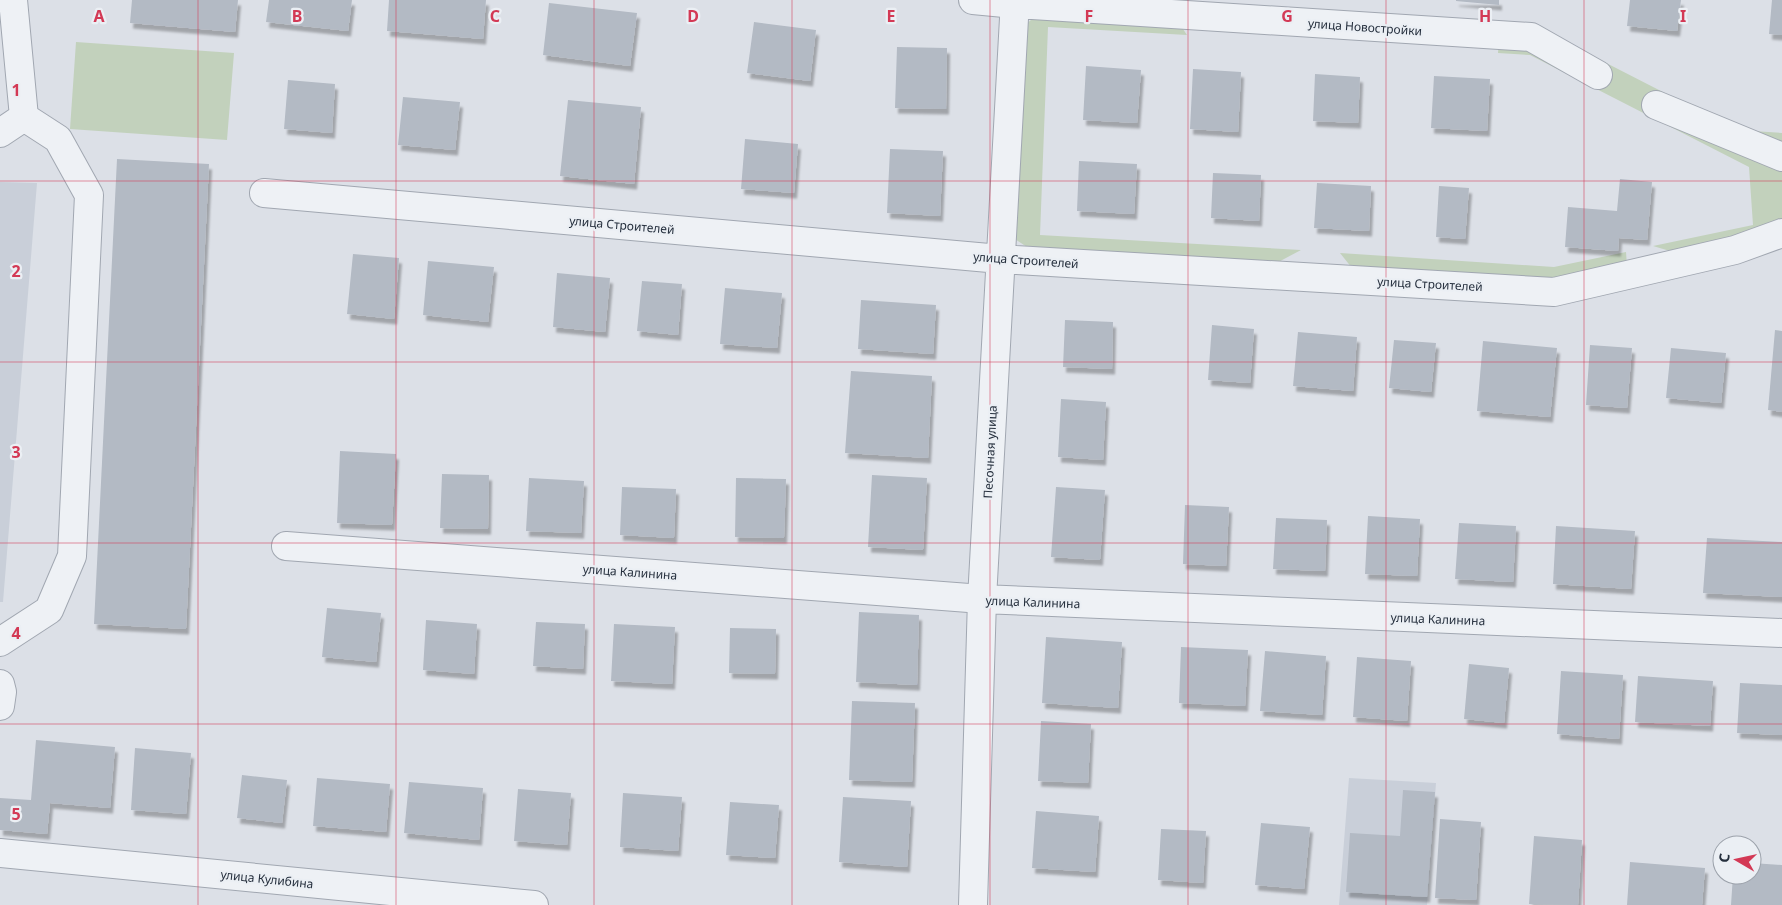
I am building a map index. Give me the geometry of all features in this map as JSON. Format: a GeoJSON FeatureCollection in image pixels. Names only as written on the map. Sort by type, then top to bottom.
{"type":"FeatureCollection","features":[{"type":"Feature","properties":{"kind":"street"},"geometry":{"type":"LineString","coordinates":[[13,0],[24,117]]}},
{"type":"Feature","properties":{"kind":"street","name":"улица Новостройки"},"geometry":{"type":"LineString","coordinates":[[973,0],[1531,37],[1598,75]]}},
{"type":"Feature","properties":{"kind":"street","name":"Песочная улица"},"geometry":{"type":"LineString","coordinates":[[973,905],[982,600],[1015,2]]}},
{"type":"Feature","properties":{"kind":"street"},"geometry":{"type":"LineString","coordinates":[[1656,105],[1782,157]]}},
{"type":"Feature","properties":{"kind":"street"},"geometry":{"type":"LineString","coordinates":[[0,134],[24,117]]}},
{"type":"Feature","properties":{"kind":"street"},"geometry":{"type":"LineString","coordinates":[[0,642],[48,610],[72,556],[89,205],[89,195],[58,139],[24,117]]}},
{"type":"Feature","properties":{"kind":"street","name":"улица Строителей"},"geometry":{"type":"LineString","coordinates":[[264,193],[1000,259],[1554,292],[1735,250],[1782,233]]}},
{"type":"Feature","properties":{"kind":"street","name":"улица Калинина"},"geometry":{"type":"LineString","coordinates":[[286,546],[982,600],[1782,633]]}},
{"type":"Feature","properties":{"kind":"street"},"geometry":{"type":"LineString","coordinates":[[0,684],[2,692],[0,706]]}},
{"type":"Feature","properties":{"kind":"street","name":"улица Кулибина"},"geometry":{"type":"LineString","coordinates":[[0,853],[534,905]]}},
{"type":"Feature","properties":{"kind":"shaded area"},"geometry":{"type":"Polygon","coordinates":[[[0,182],[37,183],[3,602],[0,602],[0,182]]]}},
{"type":"Feature","properties":{"kind":"shaded area"},"geometry":{"type":"Polygon","coordinates":[[[1349,778],[1436,783],[1427,905],[1339,905],[1349,778]]]}},
{"type":"Feature","properties":{"kind":"green space"},"geometry":{"type":"Polygon","coordinates":[[[1037,15],[1181,26],[1187,35],[1048,27],[1040,235],[1301,250],[1267,268],[1027,247],[1012,237],[1025,25],[1037,15]]]}},
{"type":"Feature","properties":{"kind":"green space"},"geometry":{"type":"Polygon","coordinates":[[[1500,25],[1536,27],[1737,130],[1782,133],[1782,223],[1680,254],[1653,246],[1753,225],[1749,167],[1530,55],[1498,53],[1500,25]]]}},
{"type":"Feature","properties":{"kind":"green space"},"geometry":{"type":"Polygon","coordinates":[[[76,42],[234,53],[227,140],[70,129],[76,42]]]}},
{"type":"Feature","properties":{"kind":"green space"},"geometry":{"type":"Polygon","coordinates":[[[1626,252],[1627,266],[1552,284],[1352,268],[1340,253],[1554,267],[1626,252]]]}},
{"type":"Feature","properties":{"kind":"building"},"geometry":{"type":"Polygon","coordinates":[[[132,0],[238,0],[235,32],[130,23],[132,0]]]}},
{"type":"Feature","properties":{"kind":"building"},"geometry":{"type":"Polygon","coordinates":[[[269,0],[352,0],[348,31],[266,22],[269,0]]]}},
{"type":"Feature","properties":{"kind":"building"},"geometry":{"type":"Polygon","coordinates":[[[389,0],[486,0],[483,39],[387,31],[389,0]]]}},
{"type":"Feature","properties":{"kind":"building"},"geometry":{"type":"Polygon","coordinates":[[[1499,0],[1499,5],[1456,1],[1499,0]]]}},
{"type":"Feature","properties":{"kind":"building"},"geometry":{"type":"Polygon","coordinates":[[[1630,0],[1681,0],[1677,31],[1627,26],[1630,0]]]}},
{"type":"Feature","properties":{"kind":"building"},"geometry":{"type":"Polygon","coordinates":[[[1772,0],[1782,0],[1782,35],[1769,34],[1772,0]]]}},
{"type":"Feature","properties":{"kind":"building"},"geometry":{"type":"Polygon","coordinates":[[[549,3],[637,13],[630,66],[543,55],[549,3]]]}},
{"type":"Feature","properties":{"kind":"building"},"geometry":{"type":"Polygon","coordinates":[[[754,22],[816,30],[810,81],[747,73],[754,22]]]}},
{"type":"Feature","properties":{"kind":"building"},"geometry":{"type":"Polygon","coordinates":[[[897,47],[947,48],[946,109],[895,108],[897,47]]]}},
{"type":"Feature","properties":{"kind":"building"},"geometry":{"type":"Polygon","coordinates":[[[1086,66],[1141,70],[1137,123],[1083,120],[1086,66]]]}},
{"type":"Feature","properties":{"kind":"building"},"geometry":{"type":"Polygon","coordinates":[[[1193,69],[1241,72],[1238,132],[1190,129],[1193,69]]]}},
{"type":"Feature","properties":{"kind":"building"},"geometry":{"type":"Polygon","coordinates":[[[1315,74],[1360,77],[1358,123],[1313,121],[1315,74]]]}},
{"type":"Feature","properties":{"kind":"building"},"geometry":{"type":"Polygon","coordinates":[[[1434,76],[1490,79],[1487,131],[1431,128],[1434,76]]]}},
{"type":"Feature","properties":{"kind":"building"},"geometry":{"type":"Polygon","coordinates":[[[288,80],[335,84],[332,133],[284,129],[288,80]]]}},
{"type":"Feature","properties":{"kind":"building"},"geometry":{"type":"Polygon","coordinates":[[[403,97],[460,102],[455,150],[398,145],[403,97]]]}},
{"type":"Feature","properties":{"kind":"building"},"geometry":{"type":"Polygon","coordinates":[[[568,100],[641,107],[634,184],[560,176],[568,100]]]}},
{"type":"Feature","properties":{"kind":"building"},"geometry":{"type":"Polygon","coordinates":[[[745,139],[798,144],[794,193],[741,189],[745,139]]]}},
{"type":"Feature","properties":{"kind":"building"},"geometry":{"type":"Polygon","coordinates":[[[890,149],[943,151],[940,216],[887,213],[890,149]]]}},
{"type":"Feature","properties":{"kind":"building"},"geometry":{"type":"Polygon","coordinates":[[[117,159],[209,164],[186,629],[94,624],[117,159]]]}},
{"type":"Feature","properties":{"kind":"building"},"geometry":{"type":"Polygon","coordinates":[[[1079,161],[1137,164],[1134,214],[1077,211],[1079,161]]]}},
{"type":"Feature","properties":{"kind":"building"},"geometry":{"type":"Polygon","coordinates":[[[1213,173],[1261,175],[1259,221],[1211,218],[1213,173]]]}},
{"type":"Feature","properties":{"kind":"building"},"geometry":{"type":"Polygon","coordinates":[[[1620,179],[1652,182],[1647,240],[1619,238],[1618,251],[1565,247],[1568,207],[1617,211],[1620,179]]]}},
{"type":"Feature","properties":{"kind":"building"},"geometry":{"type":"Polygon","coordinates":[[[1317,183],[1371,186],[1369,231],[1314,228],[1317,183]]]}},
{"type":"Feature","properties":{"kind":"building"},"geometry":{"type":"Polygon","coordinates":[[[1439,186],[1469,188],[1465,239],[1436,237],[1439,186]]]}},
{"type":"Feature","properties":{"kind":"building"},"geometry":{"type":"Polygon","coordinates":[[[353,254],[399,258],[394,319],[347,314],[353,254]]]}},
{"type":"Feature","properties":{"kind":"building"},"geometry":{"type":"Polygon","coordinates":[[[428,261],[494,267],[488,322],[423,315],[428,261]]]}},
{"type":"Feature","properties":{"kind":"building"},"geometry":{"type":"Polygon","coordinates":[[[557,273],[610,278],[605,332],[553,327],[557,273]]]}},
{"type":"Feature","properties":{"kind":"building"},"geometry":{"type":"Polygon","coordinates":[[[642,281],[682,284],[678,335],[637,331],[642,281]]]}},
{"type":"Feature","properties":{"kind":"building"},"geometry":{"type":"Polygon","coordinates":[[[725,288],[782,293],[777,348],[720,344],[725,288]]]}},
{"type":"Feature","properties":{"kind":"building"},"geometry":{"type":"Polygon","coordinates":[[[861,300],[936,305],[933,354],[858,349],[861,300]]]}},
{"type":"Feature","properties":{"kind":"building"},"geometry":{"type":"Polygon","coordinates":[[[1065,320],[1113,322],[1112,369],[1063,367],[1065,320]]]}},
{"type":"Feature","properties":{"kind":"building"},"geometry":{"type":"Polygon","coordinates":[[[1212,325],[1254,329],[1250,383],[1208,380],[1212,325]]]}},
{"type":"Feature","properties":{"kind":"building"},"geometry":{"type":"Polygon","coordinates":[[[1775,330],[1782,331],[1782,412],[1768,410],[1775,330]]]}},
{"type":"Feature","properties":{"kind":"building"},"geometry":{"type":"Polygon","coordinates":[[[1298,332],[1357,337],[1353,391],[1293,386],[1298,332]]]}},
{"type":"Feature","properties":{"kind":"building"},"geometry":{"type":"Polygon","coordinates":[[[1394,340],[1436,343],[1431,392],[1389,388],[1394,340]]]}},
{"type":"Feature","properties":{"kind":"building"},"geometry":{"type":"Polygon","coordinates":[[[1483,341],[1557,348],[1550,417],[1477,411],[1483,341]]]}},
{"type":"Feature","properties":{"kind":"building"},"geometry":{"type":"Polygon","coordinates":[[[1590,345],[1632,348],[1627,408],[1586,405],[1590,345]]]}},
{"type":"Feature","properties":{"kind":"building"},"geometry":{"type":"Polygon","coordinates":[[[1671,348],[1726,353],[1721,403],[1666,398],[1671,348]]]}},
{"type":"Feature","properties":{"kind":"building"},"geometry":{"type":"Polygon","coordinates":[[[851,371],[932,376],[928,458],[845,453],[851,371]]]}},
{"type":"Feature","properties":{"kind":"building"},"geometry":{"type":"Polygon","coordinates":[[[1061,399],[1106,402],[1103,460],[1058,457],[1061,399]]]}},
{"type":"Feature","properties":{"kind":"building"},"geometry":{"type":"Polygon","coordinates":[[[340,451],[396,454],[392,525],[337,523],[340,451]]]}},
{"type":"Feature","properties":{"kind":"building"},"geometry":{"type":"Polygon","coordinates":[[[442,474],[489,475],[488,529],[440,528],[442,474]]]}},
{"type":"Feature","properties":{"kind":"building"},"geometry":{"type":"Polygon","coordinates":[[[872,475],[927,478],[923,550],[868,547],[872,475]]]}},
{"type":"Feature","properties":{"kind":"building"},"geometry":{"type":"Polygon","coordinates":[[[529,478],[584,481],[581,533],[526,531],[529,478]]]}},
{"type":"Feature","properties":{"kind":"building"},"geometry":{"type":"Polygon","coordinates":[[[736,478],[786,479],[784,538],[735,537],[736,478]]]}},
{"type":"Feature","properties":{"kind":"building"},"geometry":{"type":"Polygon","coordinates":[[[622,487],[676,489],[674,538],[620,535],[622,487]]]}},
{"type":"Feature","properties":{"kind":"building"},"geometry":{"type":"Polygon","coordinates":[[[1056,487],[1105,490],[1100,560],[1051,557],[1056,487]]]}},
{"type":"Feature","properties":{"kind":"building"},"geometry":{"type":"Polygon","coordinates":[[[1185,505],[1229,507],[1226,566],[1183,564],[1185,505]]]}},
{"type":"Feature","properties":{"kind":"building"},"geometry":{"type":"Polygon","coordinates":[[[1368,516],[1420,519],[1417,576],[1365,574],[1368,516]]]}},
{"type":"Feature","properties":{"kind":"building"},"geometry":{"type":"Polygon","coordinates":[[[1276,518],[1327,520],[1325,571],[1273,569],[1276,518]]]}},
{"type":"Feature","properties":{"kind":"building"},"geometry":{"type":"Polygon","coordinates":[[[1459,523],[1516,526],[1513,582],[1455,579],[1459,523]]]}},
{"type":"Feature","properties":{"kind":"building"},"geometry":{"type":"Polygon","coordinates":[[[1556,526],[1635,531],[1631,589],[1553,584],[1556,526]]]}},
{"type":"Feature","properties":{"kind":"building"},"geometry":{"type":"Polygon","coordinates":[[[1707,538],[1782,542],[1782,597],[1703,593],[1707,538]]]}},
{"type":"Feature","properties":{"kind":"building"},"geometry":{"type":"Polygon","coordinates":[[[327,608],[381,613],[376,662],[322,657],[327,608]]]}},
{"type":"Feature","properties":{"kind":"building"},"geometry":{"type":"Polygon","coordinates":[[[859,612],[919,615],[917,685],[856,682],[859,612]]]}},
{"type":"Feature","properties":{"kind":"building"},"geometry":{"type":"Polygon","coordinates":[[[426,620],[477,624],[474,674],[423,670],[426,620]]]}},
{"type":"Feature","properties":{"kind":"building"},"geometry":{"type":"Polygon","coordinates":[[[536,622],[585,624],[583,669],[533,666],[536,622]]]}},
{"type":"Feature","properties":{"kind":"building"},"geometry":{"type":"Polygon","coordinates":[[[614,624],[675,627],[672,684],[611,681],[614,624]]]}},
{"type":"Feature","properties":{"kind":"building"},"geometry":{"type":"Polygon","coordinates":[[[730,628],[776,629],[775,674],[729,673],[730,628]]]}},
{"type":"Feature","properties":{"kind":"building"},"geometry":{"type":"Polygon","coordinates":[[[1046,637],[1122,642],[1118,708],[1042,703],[1046,637]]]}},
{"type":"Feature","properties":{"kind":"building"},"geometry":{"type":"Polygon","coordinates":[[[1181,647],[1248,650],[1245,706],[1179,703],[1181,647]]]}},
{"type":"Feature","properties":{"kind":"building"},"geometry":{"type":"Polygon","coordinates":[[[1265,651],[1326,656],[1322,715],[1260,711],[1265,651]]]}},
{"type":"Feature","properties":{"kind":"building"},"geometry":{"type":"Polygon","coordinates":[[[1357,657],[1411,661],[1407,721],[1353,717],[1357,657]]]}},
{"type":"Feature","properties":{"kind":"building"},"geometry":{"type":"Polygon","coordinates":[[[1469,664],[1509,668],[1504,723],[1464,719],[1469,664]]]}},
{"type":"Feature","properties":{"kind":"building"},"geometry":{"type":"Polygon","coordinates":[[[1561,671],[1623,675],[1619,739],[1557,734],[1561,671]]]}},
{"type":"Feature","properties":{"kind":"building"},"geometry":{"type":"Polygon","coordinates":[[[1638,676],[1713,681],[1710,726],[1635,722],[1638,676]]]}},
{"type":"Feature","properties":{"kind":"building"},"geometry":{"type":"Polygon","coordinates":[[[1740,683],[1782,685],[1782,735],[1737,733],[1740,683]]]}},
{"type":"Feature","properties":{"kind":"building"},"geometry":{"type":"Polygon","coordinates":[[[852,701],[915,703],[912,782],[849,780],[852,701]]]}},
{"type":"Feature","properties":{"kind":"building"},"geometry":{"type":"Polygon","coordinates":[[[1041,721],[1091,724],[1088,783],[1038,781],[1041,721]]]}},
{"type":"Feature","properties":{"kind":"building"},"geometry":{"type":"Polygon","coordinates":[[[36,740],[115,747],[110,808],[50,803],[47,834],[0,830],[0,798],[31,800],[36,740]]]}},
{"type":"Feature","properties":{"kind":"building"},"geometry":{"type":"Polygon","coordinates":[[[135,748],[191,753],[186,814],[131,810],[135,748]]]}},
{"type":"Feature","properties":{"kind":"building"},"geometry":{"type":"Polygon","coordinates":[[[242,775],[287,780],[282,823],[237,818],[242,775]]]}},
{"type":"Feature","properties":{"kind":"building"},"geometry":{"type":"Polygon","coordinates":[[[317,778],[390,784],[386,832],[313,826],[317,778]]]}},
{"type":"Feature","properties":{"kind":"building"},"geometry":{"type":"Polygon","coordinates":[[[409,782],[483,788],[479,840],[404,833],[409,782]]]}},
{"type":"Feature","properties":{"kind":"building"},"geometry":{"type":"Polygon","coordinates":[[[518,789],[571,793],[567,845],[514,841],[518,789]]]}},
{"type":"Feature","properties":{"kind":"building"},"geometry":{"type":"Polygon","coordinates":[[[1403,790],[1435,792],[1427,897],[1346,892],[1350,833],[1400,836],[1403,790]]]}},
{"type":"Feature","properties":{"kind":"building"},"geometry":{"type":"Polygon","coordinates":[[[623,793],[682,797],[678,851],[620,847],[623,793]]]}},
{"type":"Feature","properties":{"kind":"building"},"geometry":{"type":"Polygon","coordinates":[[[843,797],[911,801],[907,867],[839,862],[843,797]]]}},
{"type":"Feature","properties":{"kind":"building"},"geometry":{"type":"Polygon","coordinates":[[[730,802],[779,805],[775,858],[726,855],[730,802]]]}},
{"type":"Feature","properties":{"kind":"building"},"geometry":{"type":"Polygon","coordinates":[[[1036,811],[1099,816],[1095,872],[1032,868],[1036,811]]]}},
{"type":"Feature","properties":{"kind":"building"},"geometry":{"type":"Polygon","coordinates":[[[1440,819],[1481,822],[1476,900],[1435,898],[1440,819]]]}},
{"type":"Feature","properties":{"kind":"building"},"geometry":{"type":"Polygon","coordinates":[[[1261,823],[1310,827],[1304,889],[1255,885],[1261,823]]]}},
{"type":"Feature","properties":{"kind":"building"},"geometry":{"type":"Polygon","coordinates":[[[1161,829],[1206,831],[1203,883],[1158,880],[1161,829]]]}},
{"type":"Feature","properties":{"kind":"building"},"geometry":{"type":"Polygon","coordinates":[[[1534,836],[1582,840],[1578,905],[1529,904],[1534,836]]]}},
{"type":"Feature","properties":{"kind":"building"},"geometry":{"type":"Polygon","coordinates":[[[1630,862],[1705,868],[1702,905],[1627,905],[1630,862]]]}},
{"type":"Feature","properties":{"kind":"building"},"geometry":{"type":"Polygon","coordinates":[[[1762,864],[1782,865],[1782,905],[1731,905],[1732,885],[1762,885],[1762,864]]]}}]}
